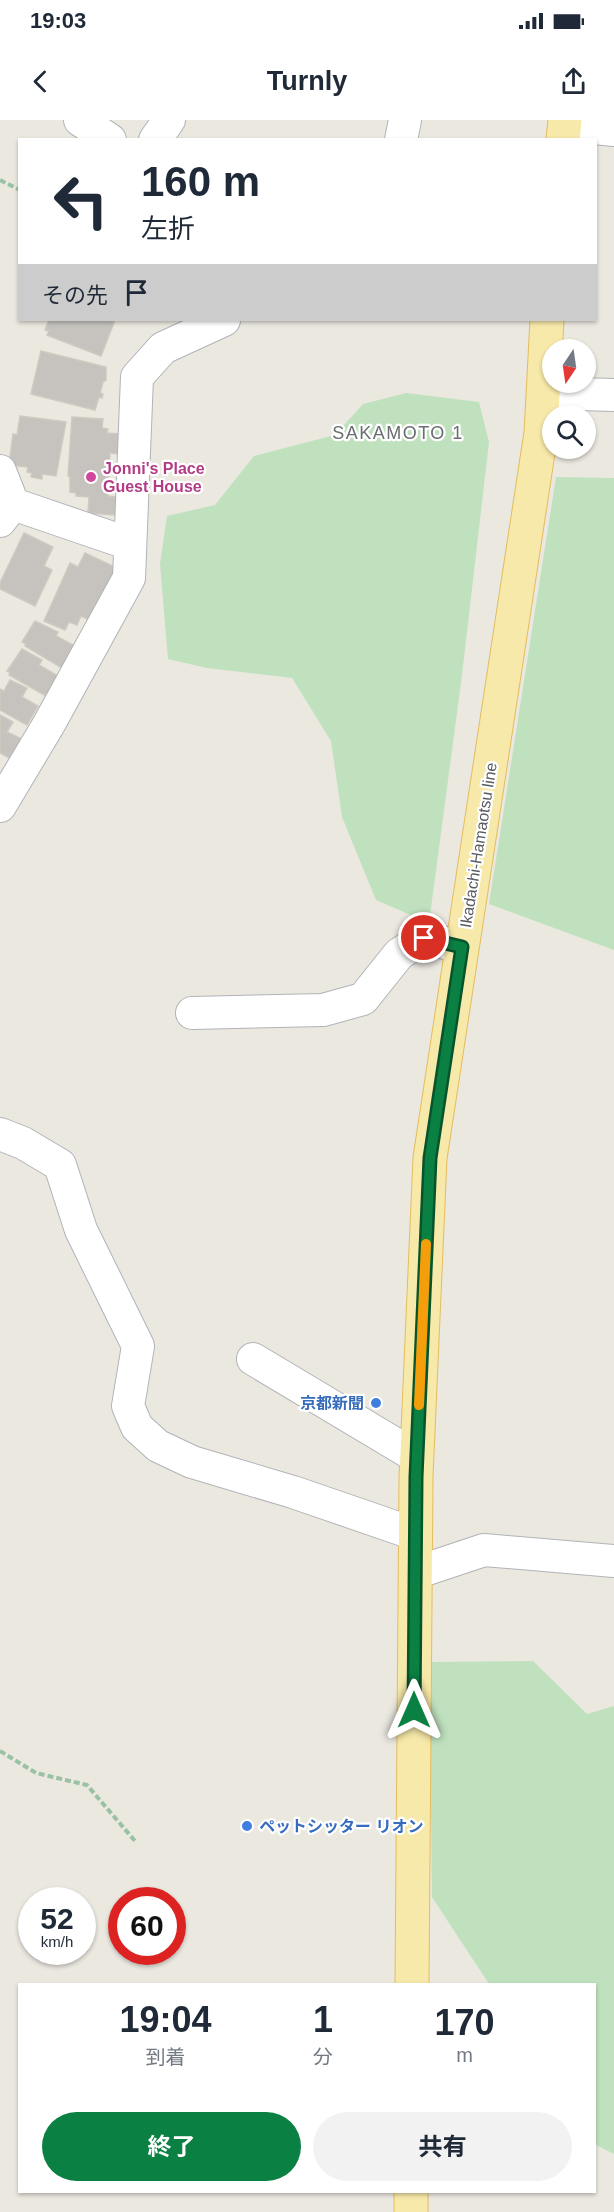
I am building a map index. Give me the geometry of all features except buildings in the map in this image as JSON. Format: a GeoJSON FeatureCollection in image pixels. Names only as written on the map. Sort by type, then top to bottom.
{"type":"FeatureCollection","features":[{"type":"Feature","properties":{"kind":"main road","name":"Ikadachi-Hamaotsu line"},"geometry":{"type":"LineString","coordinates":[[546,339],[547,321]]}},
{"type":"Feature","properties":{"kind":"main road","name":"Ikadachi-Hamaotsu line"},"geometry":{"type":"LineString","coordinates":[[412,1983],[415,1534],[430,1158],[541,434],[543,393]]}},
{"type":"Feature","properties":{"kind":"main road"},"geometry":{"type":"LineString","coordinates":[[411,2193],[411,2212]]}},
{"type":"Feature","properties":{"kind":"street"},"geometry":{"type":"LineString","coordinates":[[80,120],[107,138]]}},
{"type":"Feature","properties":{"kind":"street"},"geometry":{"type":"LineString","coordinates":[[156,138],[169,120]]}},
{"type":"Feature","properties":{"kind":"street"},"geometry":{"type":"LineString","coordinates":[[401,138],[405,120]]}},
{"type":"Feature","properties":{"kind":"street"},"geometry":{"type":"LineString","coordinates":[[564,128],[614,130]]}},
{"type":"Feature","properties":{"kind":"street"},"geometry":{"type":"LineString","coordinates":[[0,806],[49,724],[129,578],[137,376],[163,348],[222,321]]}},
{"type":"Feature","properties":{"kind":"street"},"geometry":{"type":"LineString","coordinates":[[543,393],[614,395]]}},
{"type":"Feature","properties":{"kind":"street"},"geometry":{"type":"LineString","coordinates":[[0,471],[7,513],[130,544]]}},
{"type":"Feature","properties":{"kind":"street"},"geometry":{"type":"LineString","coordinates":[[192,1013],[323,1010],[363,999],[399,954],[424,938],[462,947]]}},
{"type":"Feature","properties":{"kind":"street"},"geometry":{"type":"LineString","coordinates":[[0,1134],[23,1143],[60,1165],[81,1230],[138,1346],[128,1406],[138,1427],[158,1446],[192,1462],[293,1492],[415,1534]]}},
{"type":"Feature","properties":{"kind":"street"},"geometry":{"type":"LineString","coordinates":[[253,1359],[417,1457]]}},
{"type":"Feature","properties":{"kind":"street"},"geometry":{"type":"LineString","coordinates":[[415,1573],[484,1550],[614,1561]]}},
{"type":"Feature","properties":{"kind":"path"},"geometry":{"type":"LineString","coordinates":[[0,180],[18,189]]}},
{"type":"Feature","properties":{"kind":"path"},"geometry":{"type":"LineString","coordinates":[[0,1751],[36,1773],[87,1785],[135,1841]]}},
{"type":"Feature","properties":{"kind":"green space"},"geometry":{"type":"Polygon","coordinates":[[[406,393],[479,402],[489,442],[462,675],[429,923],[376,900],[342,817],[331,741],[292,678],[207,668],[168,659],[160,564],[167,516],[215,505],[254,456],[335,435],[363,404],[406,393]]]}},
{"type":"Feature","properties":{"kind":"green space"},"geometry":{"type":"Polygon","coordinates":[[[556,477],[614,478],[614,950],[489,904],[556,477]]]}},
{"type":"Feature","properties":{"kind":"green space"},"geometry":{"type":"Polygon","coordinates":[[[533,1661],[587,1714],[614,1706],[614,2154],[596,2145],[596,1983],[488,1983],[432,1897],[429,1662],[533,1661]]]}},
{"type":"Feature","properties":{"kind":"slow traffic"},"geometry":{"type":"LineString","coordinates":[[419,1405],[426,1244]]}},
{"type":"Feature","properties":{"kind":"place","name":"Jonni's Place Guest House"},"geometry":{"type":"Point","coordinates":[91,477]}},
{"type":"Feature","properties":{"kind":"place","name":"京都新聞"},"geometry":{"type":"Point","coordinates":[376,1403]}},
{"type":"Feature","properties":{"kind":"place","name":"ペットシッター リオン"},"geometry":{"type":"Point","coordinates":[247,1826]}},
{"type":"Feature","properties":{"kind":"district","name":"SAKAMOTO 1"},"geometry":{"type":"Point","coordinates":[398,433]}},
{"type":"Feature","properties":{"kind":"route"},"geometry":{"type":"LineString","coordinates":[[414,1710],[416,1477],[430,1158],[462,947],[424,938]]}}]}
